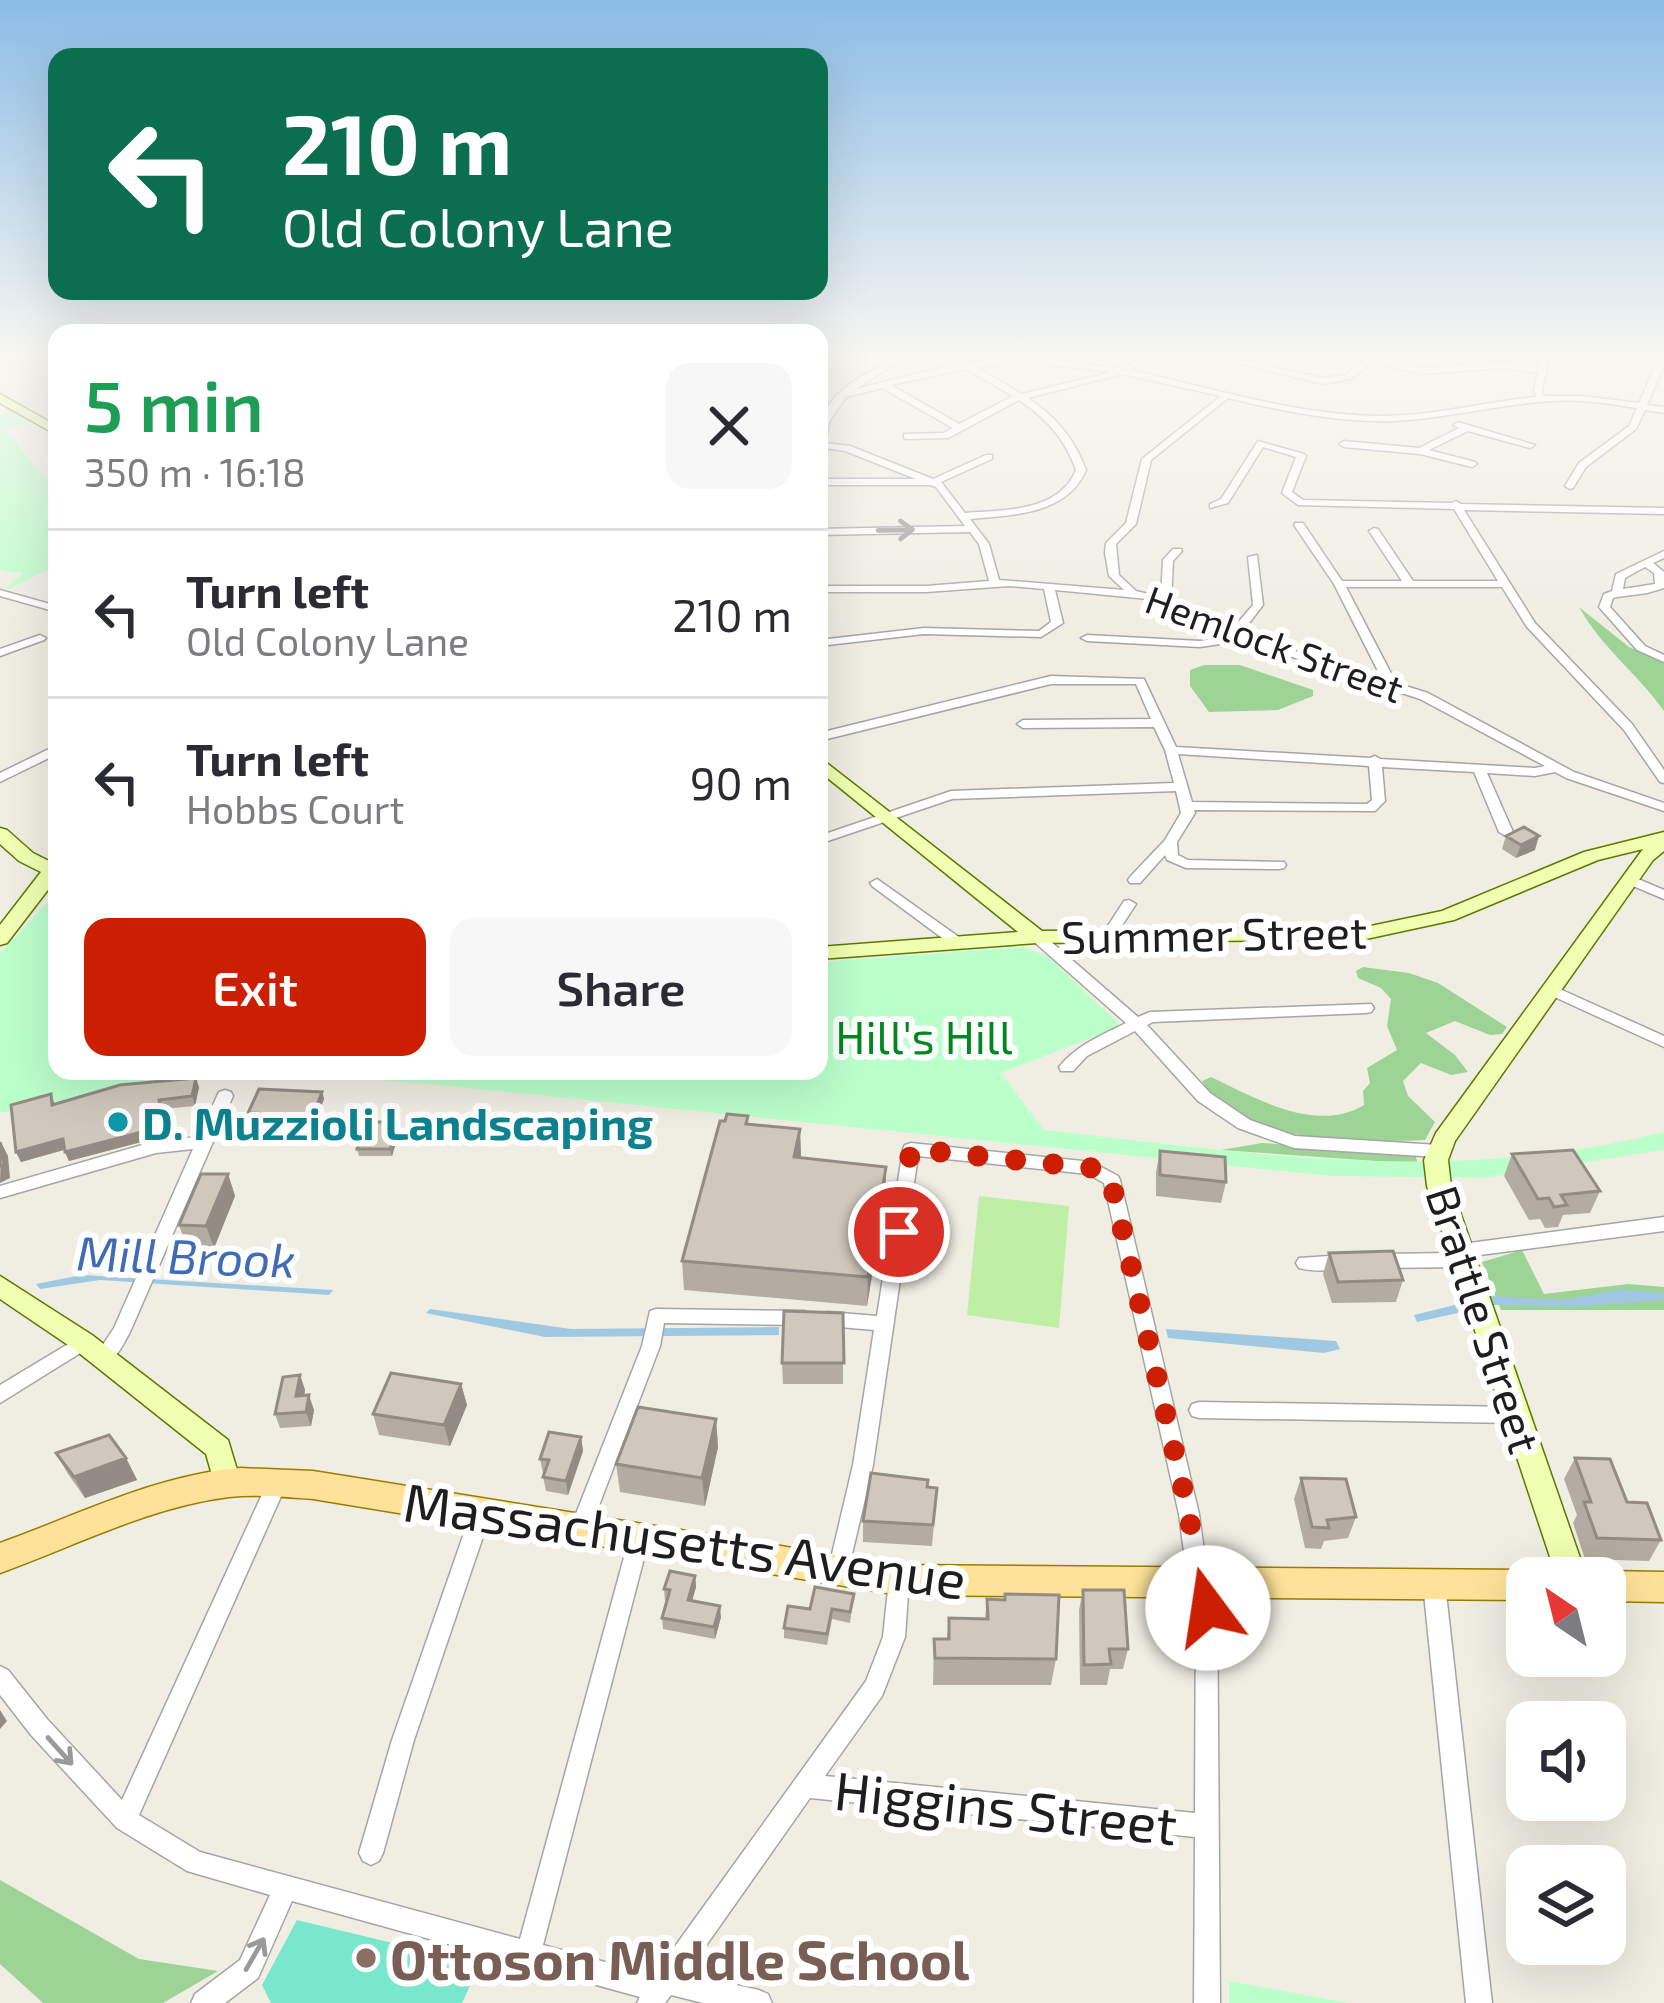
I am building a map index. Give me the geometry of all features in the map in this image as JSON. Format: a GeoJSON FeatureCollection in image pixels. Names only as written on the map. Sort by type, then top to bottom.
{"type":"FeatureCollection","features":[{"type":"Feature","properties":{"kind":"main road"},"geometry":{"type":"LineString","coordinates":[[828,769],[1037,937]]}},
{"type":"Feature","properties":{"kind":"main road","name":"Summer Street"},"geometry":{"type":"LineString","coordinates":[[828,952],[1037,937],[1322,936],[1385,931],[1447,916],[1597,855],[1664,840]]}},
{"type":"Feature","properties":{"kind":"main road","name":"Brattle Street"},"geometry":{"type":"LineString","coordinates":[[1565,1557],[1437,1178],[1438,1151],[1646,856],[1664,840]]}},
{"type":"Feature","properties":{"kind":"main road"},"geometry":{"type":"LineString","coordinates":[[5,846],[48,868]]}},
{"type":"Feature","properties":{"kind":"main road"},"geometry":{"type":"LineString","coordinates":[[1597,855],[1622,866],[1631,880]]}},
{"type":"Feature","properties":{"kind":"main road"},"geometry":{"type":"LineString","coordinates":[[0,939],[48,879]]}},
{"type":"Feature","properties":{"kind":"main road"},"geometry":{"type":"LineString","coordinates":[[0,1286],[93,1350],[218,1448],[226,1483]]}},
{"type":"Feature","properties":{"kind":"main road","name":"Massachusetts Avenue"},"geometry":{"type":"LineString","coordinates":[[0,1558],[175,1496],[226,1483],[277,1483],[899,1580],[1506,1585]]}},
{"type":"Feature","properties":{"kind":"main road"},"geometry":{"type":"LineString","coordinates":[[1626,1586],[1664,1587]]}},
{"type":"Feature","properties":{"kind":"street"},"geometry":{"type":"LineString","coordinates":[[848,448],[934,482],[988,551],[995,584]]}},
{"type":"Feature","properties":{"kind":"street"},"geometry":{"type":"LineString","coordinates":[[963,516],[1044,503],[1067,493],[1080,477],[1071,448]]}},
{"type":"Feature","properties":{"kind":"street"},"geometry":{"type":"LineString","coordinates":[[1134,592],[1114,576],[1109,554],[1118,535],[1131,524],[1147,459],[1160,448]]}},
{"type":"Feature","properties":{"kind":"street"},"geometry":{"type":"LineString","coordinates":[[1213,506],[1225,500],[1258,448]]}},
{"type":"Feature","properties":{"kind":"street"},"geometry":{"type":"LineString","coordinates":[[1277,448],[1301,457],[1287,493],[1300,503],[1664,511]]}},
{"type":"Feature","properties":{"kind":"street"},"geometry":{"type":"LineString","coordinates":[[1387,448],[1472,464]]}},
{"type":"Feature","properties":{"kind":"street"},"geometry":{"type":"LineString","coordinates":[[1420,452],[1427,448]]}},
{"type":"Feature","properties":{"kind":"street"},"geometry":{"type":"LineString","coordinates":[[1570,486],[1582,465],[1604,448]]}},
{"type":"Feature","properties":{"kind":"street"},"geometry":{"type":"LineString","coordinates":[[828,482],[934,482],[989,457]]}},
{"type":"Feature","properties":{"kind":"street"},"geometry":{"type":"LineString","coordinates":[[1456,504],[1531,625],[1628,727],[1664,779]]}},
{"type":"Feature","properties":{"kind":"street"},"geometry":{"type":"LineString","coordinates":[[1299,525],[1339,584],[1391,684]]}},
{"type":"Feature","properties":{"kind":"street"},"geometry":{"type":"LineString","coordinates":[[828,532],[973,529]]}},
{"type":"Feature","properties":{"kind":"street"},"geometry":{"type":"LineString","coordinates":[[1374,531],[1408,582]]}},
{"type":"Feature","properties":{"kind":"street"},"geometry":{"type":"LineString","coordinates":[[1166,602],[1168,560],[1177,551]]}},
{"type":"Feature","properties":{"kind":"street"},"geometry":{"type":"LineString","coordinates":[[1617,592],[1620,576],[1664,554]]}},
{"type":"Feature","properties":{"kind":"street"},"geometry":{"type":"LineString","coordinates":[[1088,638],[1217,643],[1235,633],[1258,605],[1253,557]]}},
{"type":"Feature","properties":{"kind":"street"},"geometry":{"type":"LineString","coordinates":[[1649,565],[1659,572],[1660,586],[1617,592],[1608,596],[1604,607],[1641,648],[1664,658]]}},
{"type":"Feature","properties":{"kind":"street","name":"Hemlock Street"},"geometry":{"type":"LineString","coordinates":[[828,589],[926,590],[995,584],[1134,592],[1235,633],[1455,710],[1556,768],[1663,812]]}},
{"type":"Feature","properties":{"kind":"street"},"geometry":{"type":"LineString","coordinates":[[1339,584],[1507,584]]}},
{"type":"Feature","properties":{"kind":"street"},"geometry":{"type":"LineString","coordinates":[[828,642],[931,631],[1041,634],[1057,623],[1049,586]]}},
{"type":"Feature","properties":{"kind":"street"},"geometry":{"type":"LineString","coordinates":[[0,593],[48,606]]}},
{"type":"Feature","properties":{"kind":"street"},"geometry":{"type":"LineString","coordinates":[[0,652],[40,638]]}},
{"type":"Feature","properties":{"kind":"street"},"geometry":{"type":"LineString","coordinates":[[828,734],[1051,680],[1139,681],[1171,750],[1188,813],[1135,880]]}},
{"type":"Feature","properties":{"kind":"street"},"geometry":{"type":"LineString","coordinates":[[1023,724],[1159,722]]}},
{"type":"Feature","properties":{"kind":"street"},"geometry":{"type":"LineString","coordinates":[[1171,750],[1535,772],[1556,768]]}},
{"type":"Feature","properties":{"kind":"street"},"geometry":{"type":"LineString","coordinates":[[0,778],[48,753]]}},
{"type":"Feature","properties":{"kind":"street"},"geometry":{"type":"LineString","coordinates":[[1186,806],[1370,808],[1379,800],[1375,760]]}},
{"type":"Feature","properties":{"kind":"street"},"geometry":{"type":"LineString","coordinates":[[1478,767],[1506,832]]}},
{"type":"Feature","properties":{"kind":"street"},"geometry":{"type":"LineString","coordinates":[[828,837],[888,814],[964,794],[1179,787]]}},
{"type":"Feature","properties":{"kind":"street"},"geometry":{"type":"LineString","coordinates":[[1169,842],[1171,855],[1186,865],[1279,865]]}},
{"type":"Feature","properties":{"kind":"street"},"geometry":{"type":"LineString","coordinates":[[1631,880],[1664,895]]}},
{"type":"Feature","properties":{"kind":"street"},"geometry":{"type":"LineString","coordinates":[[877,883],[958,943]]}},
{"type":"Feature","properties":{"kind":"street"},"geometry":{"type":"LineString","coordinates":[[1109,935],[1130,904]]}},
{"type":"Feature","properties":{"kind":"street"},"geometry":{"type":"LineString","coordinates":[[1075,936],[1076,961],[1085,977]]}},
{"type":"Feature","properties":{"kind":"street"},"geometry":{"type":"LineString","coordinates":[[1037,937],[1136,1023],[1204,1097],[1258,1131],[1302,1143],[1438,1151]]}},
{"type":"Feature","properties":{"kind":"street"},"geometry":{"type":"LineString","coordinates":[[1552,991],[1664,1042]]}},
{"type":"Feature","properties":{"kind":"street"},"geometry":{"type":"LineString","coordinates":[[1067,1067],[1079,1054],[1155,1017],[1366,1009]]}},
{"type":"Feature","properties":{"kind":"street"},"geometry":{"type":"LineString","coordinates":[[0,1395],[118,1338],[225,1096]]}},
{"type":"Feature","properties":{"kind":"street"},"geometry":{"type":"LineString","coordinates":[[0,1192],[156,1147],[204,1142]]}},
{"type":"Feature","properties":{"kind":"street"},"geometry":{"type":"LineString","coordinates":[[838,1571],[863,1465],[911,1149],[1092,1168],[1112,1180],[1203,1583],[1207,2003]]}},
{"type":"Feature","properties":{"kind":"street"},"geometry":{"type":"LineString","coordinates":[[1305,1263],[1463,1256],[1664,1224]]}},
{"type":"Feature","properties":{"kind":"street"},"geometry":{"type":"LineString","coordinates":[[580,1529],[656,1316],[886,1324]]}},
{"type":"Feature","properties":{"kind":"street"},"geometry":{"type":"LineString","coordinates":[[1199,1410],[1515,1415]]}},
{"type":"Feature","properties":{"kind":"street"},"geometry":{"type":"LineString","coordinates":[[125,1820],[277,1483]]}},
{"type":"Feature","properties":{"kind":"street"},"geometry":{"type":"LineString","coordinates":[[371,1853],[403,1740],[481,1513]]}},
{"type":"Feature","properties":{"kind":"street"},"geometry":{"type":"LineString","coordinates":[[528,1955],[639,1539]]}},
{"type":"Feature","properties":{"kind":"street"},"geometry":{"type":"LineString","coordinates":[[656,1991],[863,1705],[886,1663],[899,1580]]}},
{"type":"Feature","properties":{"kind":"street"},"geometry":{"type":"LineString","coordinates":[[1434,1584],[1479,2003]]}},
{"type":"Feature","properties":{"kind":"street"},"geometry":{"type":"LineString","coordinates":[[0,1677],[125,1820],[195,1863],[656,1991],[759,2003]]}},
{"type":"Feature","properties":{"kind":"street","name":"Higgins Street"},"geometry":{"type":"LineString","coordinates":[[805,1786],[1206,1826]]}},
{"type":"Feature","properties":{"kind":"street"},"geometry":{"type":"LineString","coordinates":[[204,2003],[249,1969],[285,1889]]}},
{"type":"Feature","properties":{"kind":"green space"},"geometry":{"type":"Polygon","coordinates":[[[0,448],[21,448],[48,482],[48,570],[9,589],[5,589],[24,573],[0,570],[0,448]]]}},
{"type":"Feature","properties":{"kind":"green space"},"geometry":{"type":"Polygon","coordinates":[[[1579,607],[1629,647],[1664,661],[1664,711],[1598,635],[1579,607]]]}},
{"type":"Feature","properties":{"kind":"green space"},"geometry":{"type":"Polygon","coordinates":[[[1240,665],[1313,690],[1313,696],[1278,710],[1209,712],[1190,686],[1190,670],[1240,665]]]}},
{"type":"Feature","properties":{"kind":"green space"},"geometry":{"type":"Polygon","coordinates":[[[48,902],[48,1080],[204,1080],[118,1089],[0,1113],[0,954],[48,902]]]}},
{"type":"Feature","properties":{"kind":"green space","name":"Hill's Hill"},"geometry":{"type":"Polygon","coordinates":[[[1023,947],[1049,957],[1121,1026],[1001,1073],[1044,1130],[1354,1160],[1506,1158],[1664,1132],[1664,1150],[1484,1178],[1332,1176],[377,1080],[828,1080],[828,961],[1023,947]]]}},
{"type":"Feature","properties":{"kind":"green space"},"geometry":{"type":"Polygon","coordinates":[[[1363,967],[1409,973],[1438,983],[1507,1027],[1502,1034],[1490,1035],[1455,1021],[1426,1033],[1455,1055],[1468,1072],[1451,1075],[1421,1063],[1403,1081],[1408,1096],[1435,1122],[1425,1140],[1336,1140],[1272,1129],[1220,1102],[1202,1081],[1211,1077],[1266,1103],[1307,1114],[1346,1113],[1364,1105],[1363,1091],[1370,1083],[1367,1068],[1397,1050],[1387,1026],[1391,999],[1381,988],[1358,978],[1356,971],[1363,967]]]}},
{"type":"Feature","properties":{"kind":"green space"},"geometry":{"type":"Polygon","coordinates":[[[1262,1143],[1415,1154],[1418,1164],[1221,1150],[1262,1143]]]}},
{"type":"Feature","properties":{"kind":"green space"},"geometry":{"type":"Polygon","coordinates":[[[979,1196],[1069,1206],[1059,1328],[967,1315],[979,1196]]]}},
{"type":"Feature","properties":{"kind":"green space"},"geometry":{"type":"Polygon","coordinates":[[[1522,1250],[1544,1294],[1628,1284],[1664,1287],[1664,1310],[1501,1310],[1482,1262],[1522,1250]]]}},
{"type":"Feature","properties":{"kind":"green space"},"geometry":{"type":"Polygon","coordinates":[[[0,1880],[139,1959],[218,1971],[163,2003],[43,2003],[0,1964],[0,1880]]]}},
{"type":"Feature","properties":{"kind":"green space","name":"Ottoson Middle School"},"geometry":{"type":"Polygon","coordinates":[[[297,1920],[480,1964],[462,2003],[271,2003],[262,1985],[297,1920]]]}},
{"type":"Feature","properties":{"kind":"green space"},"geometry":{"type":"Polygon","coordinates":[[[1229,1981],[1348,2003],[1229,2003],[1229,1981]]]}},
{"type":"Feature","properties":{"kind":"water"},"geometry":{"type":"Polygon","coordinates":[[[82,1275],[333,1290],[329,1295],[100,1280],[40,1289],[36,1284],[82,1275]]]}},
{"type":"Feature","properties":{"kind":"water"},"geometry":{"type":"Polygon","coordinates":[[[1621,1289],[1664,1293],[1664,1300],[1573,1307],[1494,1305],[1417,1322],[1414,1315],[1491,1296],[1563,1300],[1621,1289]]]}},
{"type":"Feature","properties":{"kind":"water"},"geometry":{"type":"Polygon","coordinates":[[[430,1309],[571,1329],[779,1327],[779,1335],[545,1337],[426,1313],[430,1309]]]}},
{"type":"Feature","properties":{"kind":"water"},"geometry":{"type":"Polygon","coordinates":[[[1166,1329],[1336,1341],[1340,1349],[1324,1353],[1168,1338],[1166,1329]]]}},
{"type":"Feature","properties":{"kind":"building"},"geometry":{"type":"Polygon","coordinates":[[[1524,827],[1539,836],[1521,845],[1506,836],[1524,827]]]}},
{"type":"Feature","properties":{"kind":"building"},"geometry":{"type":"Polygon","coordinates":[[[196,1080],[192,1096],[159,1100],[165,1126],[65,1152],[63,1139],[16,1152],[11,1105],[51,1094],[52,1105],[120,1085],[196,1080]]]}},
{"type":"Feature","properties":{"kind":"building"},"geometry":{"type":"Polygon","coordinates":[[[259,1089],[322,1092],[313,1115],[248,1113],[259,1089]]]}},
{"type":"Feature","properties":{"kind":"building"},"geometry":{"type":"Polygon","coordinates":[[[727,1114],[748,1116],[746,1124],[800,1129],[794,1157],[886,1167],[868,1277],[682,1261],[720,1121],[727,1114]]]}},
{"type":"Feature","properties":{"kind":"building"},"geometry":{"type":"Polygon","coordinates":[[[366,1122],[398,1122],[390,1149],[357,1149],[366,1122]]]}},
{"type":"Feature","properties":{"kind":"building"},"geometry":{"type":"Polygon","coordinates":[[[1573,1150],[1600,1191],[1561,1195],[1567,1205],[1554,1207],[1549,1198],[1538,1199],[1512,1154],[1573,1150]]]}},
{"type":"Feature","properties":{"kind":"building"},"geometry":{"type":"Polygon","coordinates":[[[1160,1151],[1225,1157],[1226,1182],[1160,1175],[1160,1151]]]}},
{"type":"Feature","properties":{"kind":"building"},"geometry":{"type":"Polygon","coordinates":[[[201,1174],[228,1174],[206,1226],[179,1225],[201,1174]]]}},
{"type":"Feature","properties":{"kind":"building"},"geometry":{"type":"Polygon","coordinates":[[[1393,1251],[1403,1280],[1338,1282],[1329,1253],[1393,1251]]]}},
{"type":"Feature","properties":{"kind":"building"},"geometry":{"type":"Polygon","coordinates":[[[784,1311],[843,1313],[844,1363],[782,1363],[784,1311]]]}},
{"type":"Feature","properties":{"kind":"building"},"geometry":{"type":"Polygon","coordinates":[[[391,1373],[461,1384],[444,1425],[373,1414],[391,1373]]]}},
{"type":"Feature","properties":{"kind":"building"},"geometry":{"type":"Polygon","coordinates":[[[300,1375],[296,1396],[309,1395],[306,1412],[275,1414],[283,1377],[300,1375]]]}},
{"type":"Feature","properties":{"kind":"building"},"geometry":{"type":"Polygon","coordinates":[[[638,1407],[716,1419],[702,1478],[616,1464],[638,1407]]]}},
{"type":"Feature","properties":{"kind":"building"},"geometry":{"type":"Polygon","coordinates":[[[549,1432],[581,1437],[566,1481],[543,1477],[549,1460],[540,1459],[549,1432]]]}},
{"type":"Feature","properties":{"kind":"building"},"geometry":{"type":"Polygon","coordinates":[[[109,1435],[126,1458],[74,1477],[56,1453],[109,1435]]]}},
{"type":"Feature","properties":{"kind":"building"},"geometry":{"type":"Polygon","coordinates":[[[1575,1458],[1610,1459],[1627,1502],[1647,1503],[1661,1540],[1597,1538],[1584,1502],[1591,1502],[1575,1458]]]}},
{"type":"Feature","properties":{"kind":"building"},"geometry":{"type":"Polygon","coordinates":[[[871,1473],[928,1480],[927,1487],[937,1488],[933,1525],[863,1521],[871,1473]]]}},
{"type":"Feature","properties":{"kind":"building"},"geometry":{"type":"Polygon","coordinates":[[[1301,1478],[1346,1479],[1356,1517],[1327,1520],[1329,1528],[1312,1527],[1301,1478]]]}},
{"type":"Feature","properties":{"kind":"building"},"geometry":{"type":"Polygon","coordinates":[[[670,1571],[695,1576],[688,1600],[720,1606],[714,1627],[662,1618],[670,1571]]]}},
{"type":"Feature","properties":{"kind":"building"},"geometry":{"type":"Polygon","coordinates":[[[815,1587],[854,1594],[850,1612],[832,1609],[827,1634],[784,1628],[788,1606],[810,1609],[815,1587]]]}},
{"type":"Feature","properties":{"kind":"building"},"geometry":{"type":"Polygon","coordinates":[[[1083,1590],[1124,1590],[1128,1649],[1109,1649],[1111,1664],[1084,1665],[1083,1590]]]}},
{"type":"Feature","properties":{"kind":"building"},"geometry":{"type":"Polygon","coordinates":[[[1005,1594],[1059,1595],[1056,1659],[935,1658],[934,1639],[949,1639],[949,1618],[988,1619],[987,1599],[1005,1600],[1005,1594]]]}},
{"type":"Feature","properties":{"kind":"place","name":"D. Muzzioli Landscaping"},"geometry":{"type":"Point","coordinates":[118,1122]}},
{"type":"Feature","properties":{"kind":"place","name":"Ottoson Middle School"},"geometry":{"type":"Point","coordinates":[366,1958]}},
{"type":"Feature","properties":{"kind":"route"},"geometry":{"type":"LineString","coordinates":[[899,1232],[911,1149],[1092,1168],[1110,1177],[1189,1514],[1198,1583],[1208,1582],[1208,1608]]}},
{"type":"Feature","properties":{"kind":"water label","name":"Mill Brook"},"geometry":{"type":"Point","coordinates":[186,1255]}}]}
